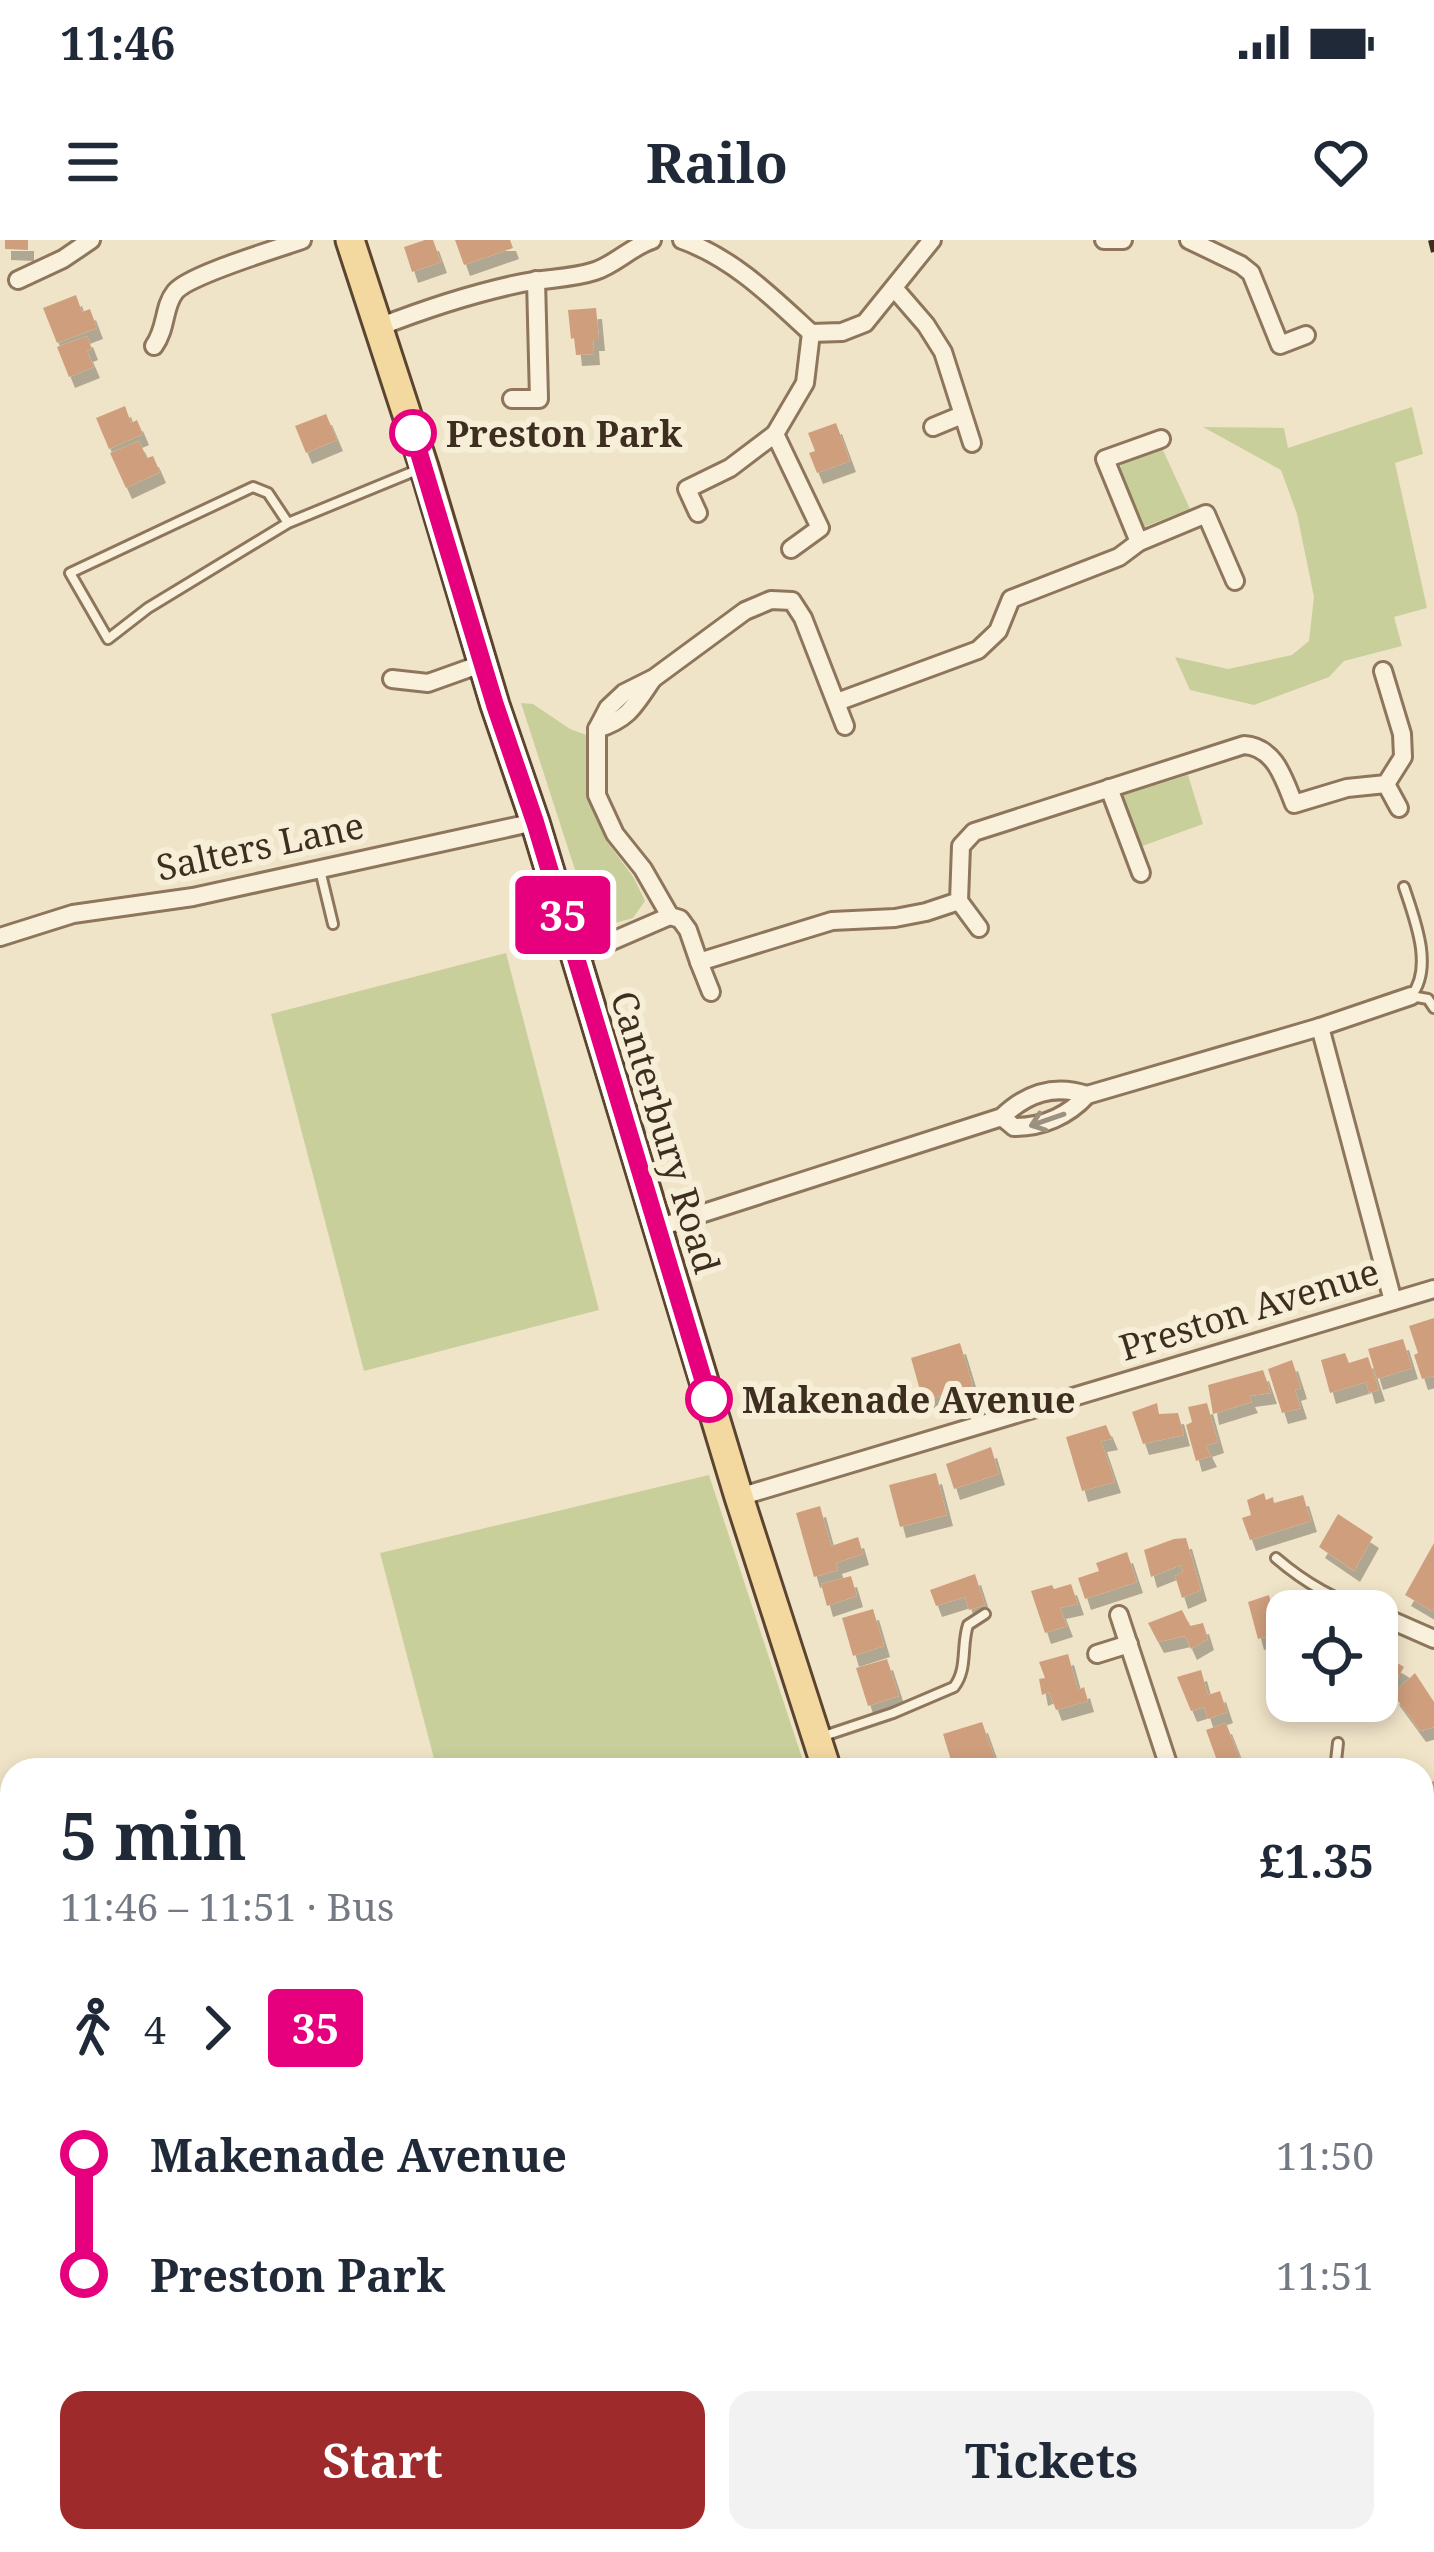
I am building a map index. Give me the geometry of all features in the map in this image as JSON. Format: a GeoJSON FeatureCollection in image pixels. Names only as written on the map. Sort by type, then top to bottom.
{"type":"FeatureCollection","features":[{"type":"Feature","properties":{"kind":"main road","name":"Canterbury Road"},"geometry":{"type":"LineString","coordinates":[[350,240],[535,822],[823,1758]]}},
{"type":"Feature","properties":{"kind":"street"},"geometry":{"type":"LineString","coordinates":[[18,280],[91,240]]}},
{"type":"Feature","properties":{"kind":"street"},"geometry":{"type":"LineString","coordinates":[[154,346],[166,323],[170,301],[184,284],[302,240]]}},
{"type":"Feature","properties":{"kind":"street"},"geometry":{"type":"LineString","coordinates":[[379,327],[486,291],[602,269],[636,245],[652,240]]}},
{"type":"Feature","properties":{"kind":"street"},"geometry":{"type":"LineString","coordinates":[[682,240],[756,282],[811,333],[842,332],[865,323],[932,240]]}},
{"type":"Feature","properties":{"kind":"street"},"geometry":{"type":"LineString","coordinates":[[1104,240],[1123,240]]}},
{"type":"Feature","properties":{"kind":"street"},"geometry":{"type":"LineString","coordinates":[[1190,240],[1213,245],[1251,273],[1280,345],[1306,335]]}},
{"type":"Feature","properties":{"kind":"street"},"geometry":{"type":"LineString","coordinates":[[512,399],[539,400],[536,280]]}},
{"type":"Feature","properties":{"kind":"street"},"geometry":{"type":"LineString","coordinates":[[894,288],[943,352],[972,443]]}},
{"type":"Feature","properties":{"kind":"street"},"geometry":{"type":"LineString","coordinates":[[698,514],[688,489],[730,468],[775,434],[805,382],[811,333]]}},
{"type":"Feature","properties":{"kind":"street"},"geometry":{"type":"LineString","coordinates":[[933,427],[962,416]]}},
{"type":"Feature","properties":{"kind":"street"},"geometry":{"type":"LineString","coordinates":[[775,434],[820,528],[791,549]]}},
{"type":"Feature","properties":{"kind":"street"},"geometry":{"type":"LineString","coordinates":[[1138,542],[1105,459],[1161,440]]}},
{"type":"Feature","properties":{"kind":"street"},"geometry":{"type":"LineString","coordinates":[[837,702],[977,650],[998,631],[1011,599],[1119,557],[1138,542],[1206,514],[1234,581]]}},
{"type":"Feature","properties":{"kind":"street"},"geometry":{"type":"LineString","coordinates":[[670,916],[643,869],[615,835],[597,795],[596,729],[619,722],[654,678],[699,645],[749,622],[771,600],[792,601],[803,618],[845,726]]}},
{"type":"Feature","properties":{"kind":"street"},"geometry":{"type":"LineString","coordinates":[[392,680],[428,682],[484,664]]}},
{"type":"Feature","properties":{"kind":"street"},"geometry":{"type":"LineString","coordinates":[[1383,670],[1402,734],[1403,757],[1386,784]]}},
{"type":"Feature","properties":{"kind":"street"},"geometry":{"type":"LineString","coordinates":[[979,928],[959,901],[961,846],[974,832],[1244,745],[1256,746],[1278,766],[1296,810],[1347,788],[1386,784]]}},
{"type":"Feature","properties":{"kind":"street"},"geometry":{"type":"LineString","coordinates":[[1386,784],[1400,808]]}},
{"type":"Feature","properties":{"kind":"street"},"geometry":{"type":"LineString","coordinates":[[1109,788],[1141,873]]}},
{"type":"Feature","properties":{"kind":"street","name":"Salters Lane"},"geometry":{"type":"LineString","coordinates":[[0,937],[73,914],[193,897],[535,822]]}},
{"type":"Feature","properties":{"kind":"street"},"geometry":{"type":"LineString","coordinates":[[699,962],[832,921],[895,918],[959,901]]}},
{"type":"Feature","properties":{"kind":"street"},"geometry":{"type":"LineString","coordinates":[[575,957],[670,916],[680,919],[688,930],[711,992]]}},
{"type":"Feature","properties":{"kind":"street"},"geometry":{"type":"LineString","coordinates":[[657,1228],[1002,1118],[1031,1095],[1066,1090],[1087,1095],[1412,996]]}},
{"type":"Feature","properties":{"kind":"street"},"geometry":{"type":"LineString","coordinates":[[1320,1027],[1393,1301]]}},
{"type":"Feature","properties":{"kind":"street"},"geometry":{"type":"LineString","coordinates":[[1002,1118],[1014,1127],[1046,1122],[1076,1107],[1087,1095]]}},
{"type":"Feature","properties":{"kind":"street","name":"Preston Avenue"},"geometry":{"type":"LineString","coordinates":[[739,1497],[1434,1289]]}},
{"type":"Feature","properties":{"kind":"street"},"geometry":{"type":"LineString","coordinates":[[1119,1615],[1166,1758]]}},
{"type":"Feature","properties":{"kind":"street"},"geometry":{"type":"LineString","coordinates":[[1398,1623],[1434,1639]]}},
{"type":"Feature","properties":{"kind":"street"},"geometry":{"type":"LineString","coordinates":[[1097,1654],[1129,1644]]}},
{"type":"Feature","properties":{"kind":"lane"},"geometry":{"type":"LineString","coordinates":[[288,523],[268,493],[253,487],[70,573],[109,639],[148,608],[288,523],[424,467]]}},
{"type":"Feature","properties":{"kind":"lane"},"geometry":{"type":"LineString","coordinates":[[320,869],[333,924]]}},
{"type":"Feature","properties":{"kind":"lane"},"geometry":{"type":"LineString","coordinates":[[1404,887],[1426,968],[1423,986],[1412,996]]}},
{"type":"Feature","properties":{"kind":"lane"},"geometry":{"type":"LineString","coordinates":[[1412,996],[1427,999],[1434,1008]]}},
{"type":"Feature","properties":{"kind":"lane"},"geometry":{"type":"LineString","coordinates":[[1276,1558],[1321,1590]]}},
{"type":"Feature","properties":{"kind":"lane"},"geometry":{"type":"LineString","coordinates":[[817,1738],[954,1687],[964,1661],[968,1625],[985,1615]]}},
{"type":"Feature","properties":{"kind":"lane"},"geometry":{"type":"LineString","coordinates":[[1336,1758],[1338,1743]]}},
{"type":"Feature","properties":{"kind":"green space"},"geometry":{"type":"Polygon","coordinates":[[[1412,407],[1423,454],[1395,463],[1427,608],[1394,617],[1402,646],[1344,661],[1329,677],[1254,705],[1190,690],[1175,657],[1228,669],[1292,655],[1309,641],[1314,597],[1297,514],[1281,470],[1203,427],[1284,428],[1288,448],[1412,407]]]}},
{"type":"Feature","properties":{"kind":"green space"},"geometry":{"type":"Polygon","coordinates":[[[1162,448],[1190,509],[1139,529],[1117,472],[1123,462],[1162,448]]]}},
{"type":"Feature","properties":{"kind":"green space"},"geometry":{"type":"Polygon","coordinates":[[[521,703],[533,704],[589,736],[590,795],[605,839],[645,901],[633,918],[608,925],[588,910],[521,703]]]}},
{"type":"Feature","properties":{"kind":"green space"},"geometry":{"type":"Polygon","coordinates":[[[1188,775],[1203,824],[1137,848],[1118,797],[1188,775]]]}},
{"type":"Feature","properties":{"kind":"green space"},"geometry":{"type":"Polygon","coordinates":[[[506,953],[599,1310],[364,1371],[271,1014],[506,953]]]}},
{"type":"Feature","properties":{"kind":"green space"},"geometry":{"type":"Polygon","coordinates":[[[709,1475],[802,1758],[434,1758],[380,1553],[709,1475]]]}},
{"type":"Feature","properties":{"kind":"building"},"geometry":{"type":"Polygon","coordinates":[[[5,240],[28,240],[28,250],[5,249],[5,240]]]}},
{"type":"Feature","properties":{"kind":"building"},"geometry":{"type":"Polygon","coordinates":[[[433,240],[441,262],[412,272],[404,247],[433,240]]]}},
{"type":"Feature","properties":{"kind":"building"},"geometry":{"type":"Polygon","coordinates":[[[455,240],[510,240],[513,248],[464,265],[455,240]]]}},
{"type":"Feature","properties":{"kind":"building"},"geometry":{"type":"Polygon","coordinates":[[[76,295],[82,312],[90,309],[97,328],[57,343],[43,308],[76,295]]]}},
{"type":"Feature","properties":{"kind":"building"},"geometry":{"type":"Polygon","coordinates":[[[596,308],[599,340],[593,340],[594,354],[576,355],[568,310],[596,308]]]}},
{"type":"Feature","properties":{"kind":"building"},"geometry":{"type":"Polygon","coordinates":[[[87,336],[94,367],[69,377],[57,347],[87,336]]]}},
{"type":"Feature","properties":{"kind":"building"},"geometry":{"type":"Polygon","coordinates":[[[125,406],[131,423],[137,420],[143,434],[109,449],[96,418],[125,406]]]}},
{"type":"Feature","properties":{"kind":"building"},"geometry":{"type":"Polygon","coordinates":[[[326,414],[337,440],[306,453],[295,426],[326,414]]]}},
{"type":"Feature","properties":{"kind":"building"},"geometry":{"type":"Polygon","coordinates":[[[836,423],[850,461],[817,473],[808,433],[836,423]]]}},
{"type":"Feature","properties":{"kind":"building"},"geometry":{"type":"Polygon","coordinates":[[[139,441],[160,472],[126,488],[110,453],[139,441]]]}},
{"type":"Feature","properties":{"kind":"building"},"geometry":{"type":"Polygon","coordinates":[[[1434,1318],[1434,1376],[1422,1379],[1409,1326],[1434,1318]]]}},
{"type":"Feature","properties":{"kind":"building"},"geometry":{"type":"Polygon","coordinates":[[[1403,1339],[1412,1368],[1377,1379],[1368,1349],[1403,1339]]]}},
{"type":"Feature","properties":{"kind":"building"},"geometry":{"type":"Polygon","coordinates":[[[960,1343],[973,1386],[923,1401],[911,1358],[960,1343]]]}},
{"type":"Feature","properties":{"kind":"building"},"geometry":{"type":"Polygon","coordinates":[[[1345,1353],[1349,1363],[1368,1357],[1379,1390],[1369,1393],[1366,1382],[1330,1393],[1321,1360],[1345,1353]]]}},
{"type":"Feature","properties":{"kind":"building"},"geometry":{"type":"Polygon","coordinates":[[[1292,1360],[1301,1388],[1295,1390],[1301,1408],[1282,1413],[1268,1369],[1292,1360]]]}},
{"type":"Feature","properties":{"kind":"building"},"geometry":{"type":"Polygon","coordinates":[[[1263,1370],[1271,1393],[1249,1396],[1252,1402],[1213,1414],[1208,1385],[1263,1370]]]}},
{"type":"Feature","properties":{"kind":"building"},"geometry":{"type":"Polygon","coordinates":[[[1157,1403],[1159,1414],[1178,1413],[1184,1435],[1143,1444],[1132,1412],[1157,1403]]]}},
{"type":"Feature","properties":{"kind":"building"},"geometry":{"type":"Polygon","coordinates":[[[1207,1403],[1218,1442],[1206,1446],[1211,1456],[1196,1461],[1186,1425],[1192,1422],[1188,1407],[1207,1403]]]}},
{"type":"Feature","properties":{"kind":"building"},"geometry":{"type":"Polygon","coordinates":[[[1106,1425],[1112,1439],[1101,1441],[1115,1482],[1082,1491],[1066,1437],[1106,1425]]]}},
{"type":"Feature","properties":{"kind":"building"},"geometry":{"type":"Polygon","coordinates":[[[991,1447],[999,1474],[954,1489],[946,1464],[991,1447]]]}},
{"type":"Feature","properties":{"kind":"building"},"geometry":{"type":"Polygon","coordinates":[[[936,1473],[947,1515],[900,1527],[889,1485],[936,1473]]]}},
{"type":"Feature","properties":{"kind":"building"},"geometry":{"type":"Polygon","coordinates":[[[1264,1493],[1274,1503],[1303,1495],[1311,1521],[1250,1540],[1242,1518],[1251,1515],[1247,1500],[1264,1493]]]}},
{"type":"Feature","properties":{"kind":"building"},"geometry":{"type":"Polygon","coordinates":[[[820,1506],[831,1546],[858,1537],[863,1554],[836,1563],[838,1570],[814,1577],[796,1513],[820,1506]]]}},
{"type":"Feature","properties":{"kind":"building"},"geometry":{"type":"Polygon","coordinates":[[[1338,1514],[1373,1537],[1354,1571],[1319,1547],[1338,1514]]]}},
{"type":"Feature","properties":{"kind":"building"},"geometry":{"type":"Polygon","coordinates":[[[1186,1538],[1201,1590],[1182,1598],[1175,1576],[1183,1572],[1181,1565],[1151,1577],[1144,1550],[1186,1538]]]}},
{"type":"Feature","properties":{"kind":"building"},"geometry":{"type":"Polygon","coordinates":[[[1434,1543],[1434,1609],[1432,1611],[1405,1595],[1434,1543]]]}},
{"type":"Feature","properties":{"kind":"building"},"geometry":{"type":"Polygon","coordinates":[[[1127,1552],[1137,1582],[1085,1599],[1078,1578],[1099,1571],[1096,1563],[1127,1552]]]}},
{"type":"Feature","properties":{"kind":"building"},"geometry":{"type":"Polygon","coordinates":[[[975,1574],[985,1605],[969,1610],[965,1597],[936,1606],[930,1590],[975,1574]]]}},
{"type":"Feature","properties":{"kind":"building"},"geometry":{"type":"Polygon","coordinates":[[[851,1576],[857,1596],[827,1606],[821,1584],[851,1576]]]}},
{"type":"Feature","properties":{"kind":"building"},"geometry":{"type":"Polygon","coordinates":[[[1071,1584],[1078,1604],[1060,1608],[1067,1626],[1045,1633],[1031,1591],[1071,1584]]]}},
{"type":"Feature","properties":{"kind":"building"},"geometry":{"type":"Polygon","coordinates":[[[1266,1596],[1266,1637],[1258,1639],[1248,1602],[1266,1596]]]}},
{"type":"Feature","properties":{"kind":"building"},"geometry":{"type":"Polygon","coordinates":[[[873,1609],[884,1646],[853,1656],[842,1618],[873,1609]]]}},
{"type":"Feature","properties":{"kind":"building"},"geometry":{"type":"Polygon","coordinates":[[[1182,1610],[1190,1626],[1203,1623],[1208,1639],[1191,1649],[1185,1636],[1158,1642],[1148,1623],[1182,1610]]]}},
{"type":"Feature","properties":{"kind":"building"},"geometry":{"type":"Polygon","coordinates":[[[1068,1654],[1078,1690],[1084,1687],[1088,1701],[1056,1710],[1049,1692],[1042,1695],[1039,1679],[1045,1678],[1039,1662],[1068,1654]]]}},
{"type":"Feature","properties":{"kind":"building"},"geometry":{"type":"Polygon","coordinates":[[[887,1659],[899,1696],[868,1706],[856,1668],[887,1659]]]}},
{"type":"Feature","properties":{"kind":"building"},"geometry":{"type":"Polygon","coordinates":[[[1201,1670],[1208,1695],[1220,1691],[1227,1712],[1208,1719],[1204,1707],[1191,1711],[1177,1677],[1201,1670]]]}},
{"type":"Feature","properties":{"kind":"building"},"geometry":{"type":"Polygon","coordinates":[[[1415,1673],[1434,1702],[1434,1727],[1420,1731],[1398,1701],[1398,1689],[1415,1673]]]}},
{"type":"Feature","properties":{"kind":"building"},"geometry":{"type":"Polygon","coordinates":[[[982,1722],[995,1758],[950,1758],[943,1734],[982,1722]]]}},
{"type":"Feature","properties":{"kind":"building"},"geometry":{"type":"Polygon","coordinates":[[[1226,1723],[1240,1758],[1216,1758],[1206,1730],[1226,1723]]]}},
{"type":"Feature","properties":{"kind":"railway"},"geometry":{"type":"LineString","coordinates":[[1431,240],[1434,252]]}},
{"type":"Feature","properties":{"kind":"bus line","name":"35"},"geometry":{"type":"LineString","coordinates":[[413,433],[709,1399]]}},
{"type":"Feature","properties":{"kind":"place","name":"Preston Park"},"geometry":{"type":"Point","coordinates":[413,433]}},
{"type":"Feature","properties":{"kind":"place","name":"Makenade Avenue"},"geometry":{"type":"Point","coordinates":[709,1399]}}]}
